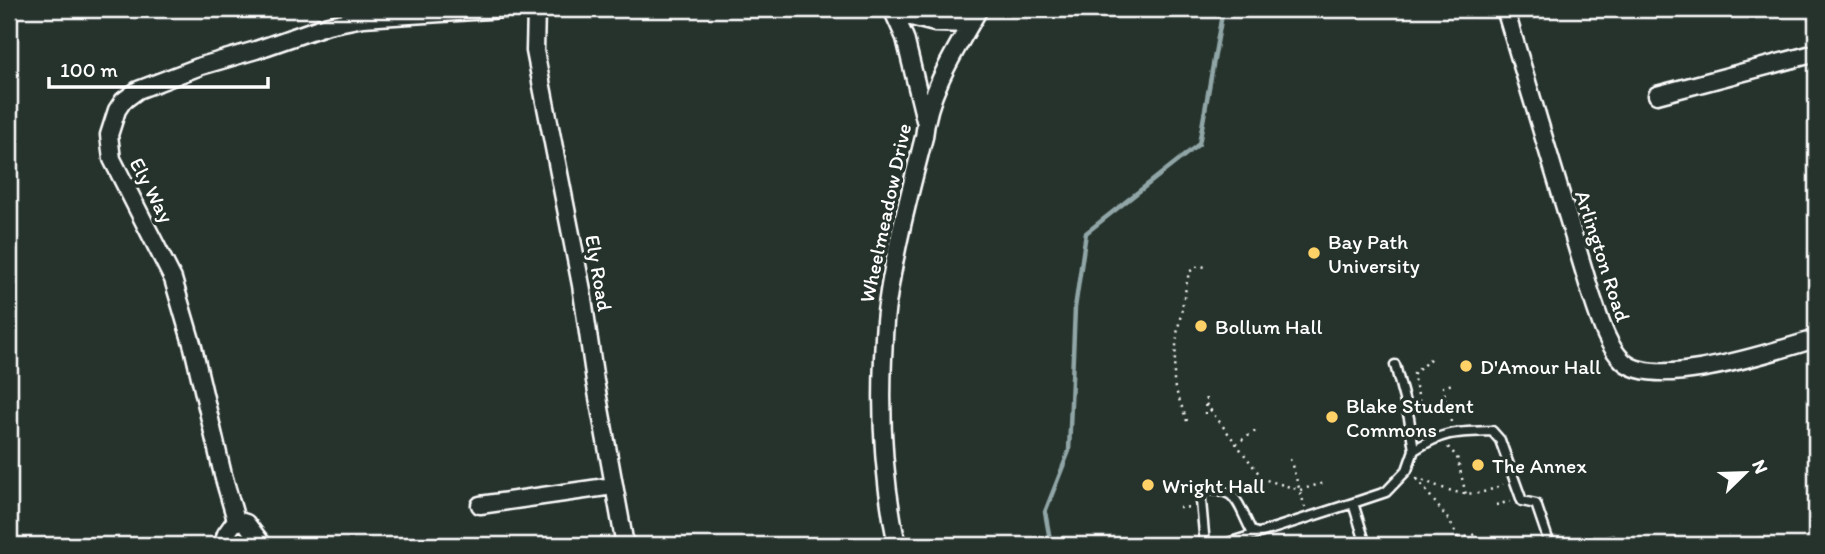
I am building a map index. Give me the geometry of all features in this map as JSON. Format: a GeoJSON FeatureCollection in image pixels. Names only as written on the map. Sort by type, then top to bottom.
{"type":"FeatureCollection","features":[{"type":"Feature","properties":{"kind":"street","name":"Ely Way"},"geometry":{"type":"LineString","coordinates":[[236,520],[194,346],[173,279],[112,159],[109,135],[117,110],[123,101],[138,90],[156,82],[328,25],[363,18],[506,9]]}},
{"type":"Feature","properties":{"kind":"street","name":"Ely Road"},"geometry":{"type":"LineString","coordinates":[[536,9],[535,51],[581,285],[594,381],[625,545]]}},
{"type":"Feature","properties":{"kind":"street","name":"Wheelmeadow Drive"},"geometry":{"type":"LineString","coordinates":[[897,545],[889,509],[884,462],[882,395],[886,308],[898,238],[924,137],[925,120],[946,69],[979,9]]}},
{"type":"Feature","properties":{"kind":"street","name":"Arlington Road"},"geometry":{"type":"LineString","coordinates":[[1505,9],[1591,294],[1604,331],[1623,361],[1634,369],[1674,372],[1713,366],[1816,339]]}},
{"type":"Feature","properties":{"kind":"street"},"geometry":{"type":"LineString","coordinates":[[894,11],[935,23],[970,24]]}},
{"type":"Feature","properties":{"kind":"street"},"geometry":{"type":"LineString","coordinates":[[894,11],[905,38],[925,120]]}},
{"type":"Feature","properties":{"kind":"street"},"geometry":{"type":"LineString","coordinates":[[1657,94],[1816,53]]}},
{"type":"Feature","properties":{"kind":"street"},"geometry":{"type":"LineString","coordinates":[[480,505],[614,486]]}},
{"type":"Feature","properties":{"kind":"street"},"geometry":{"type":"LineString","coordinates":[[222,545],[236,520],[250,527],[263,545]]}},
{"type":"Feature","properties":{"kind":"lane"},"geometry":{"type":"LineString","coordinates":[[1222,545],[1386,492],[1407,470],[1414,450],[1409,418],[1395,365]]}},
{"type":"Feature","properties":{"kind":"lane"},"geometry":{"type":"LineString","coordinates":[[1414,450],[1437,436],[1454,432],[1492,432],[1500,440],[1522,501],[1536,504],[1550,545]]}},
{"type":"Feature","properties":{"kind":"lane"},"geometry":{"type":"LineString","coordinates":[[1205,545],[1200,489],[1234,495],[1251,530],[1256,533]]}},
{"type":"Feature","properties":{"kind":"lane"},"geometry":{"type":"LineString","coordinates":[[1353,503],[1366,545]]}},
{"type":"Feature","properties":{"kind":"lane"},"geometry":{"type":"LineString","coordinates":[[1594,545],[1612,541],[1613,545]]}},
{"type":"Feature","properties":{"kind":"lane"},"geometry":{"type":"LineString","coordinates":[[1753,545],[1761,545]]}},
{"type":"Feature","properties":{"kind":"path"},"geometry":{"type":"LineString","coordinates":[[1187,421],[1174,385],[1177,334],[1189,272],[1198,266],[1206,267]]}},
{"type":"Feature","properties":{"kind":"path"},"geometry":{"type":"LineString","coordinates":[[1409,418],[1422,411],[1413,375],[1432,357]]}},
{"type":"Feature","properties":{"kind":"path"},"geometry":{"type":"LineString","coordinates":[[1452,384],[1443,387],[1454,432]]}},
{"type":"Feature","properties":{"kind":"path"},"geometry":{"type":"LineString","coordinates":[[1205,414],[1206,395]]}},
{"type":"Feature","properties":{"kind":"path"},"geometry":{"type":"LineString","coordinates":[[1206,404],[1263,480]]}},
{"type":"Feature","properties":{"kind":"path"},"geometry":{"type":"LineString","coordinates":[[1236,443],[1257,430]]}},
{"type":"Feature","properties":{"kind":"path"},"geometry":{"type":"LineString","coordinates":[[1437,436],[1457,457],[1466,495]]}},
{"type":"Feature","properties":{"kind":"path"},"geometry":{"type":"LineString","coordinates":[[1290,459],[1309,517]]}},
{"type":"Feature","properties":{"kind":"path"},"geometry":{"type":"LineString","coordinates":[[1461,545],[1451,523],[1416,478],[1466,495],[1493,489],[1514,478]]}},
{"type":"Feature","properties":{"kind":"path"},"geometry":{"type":"LineString","coordinates":[[1228,493],[1263,480],[1300,490],[1323,483]]}},
{"type":"Feature","properties":{"kind":"path"},"geometry":{"type":"LineString","coordinates":[[1455,545],[1459,539],[1476,534]]}},
{"type":"Feature","properties":{"kind":"waterway"},"geometry":{"type":"LineString","coordinates":[[1051,545],[1045,512],[1069,451],[1075,308],[1086,233],[1199,144],[1223,9]]}},
{"type":"Feature","properties":{"kind":"place","name":"Bay Path University"},"geometry":{"type":"Point","coordinates":[1314,253]}},
{"type":"Feature","properties":{"kind":"place","name":"Bollum Hall"},"geometry":{"type":"Point","coordinates":[1201,326]}},
{"type":"Feature","properties":{"kind":"place","name":"D'Amour Hall"},"geometry":{"type":"Point","coordinates":[1466,366]}},
{"type":"Feature","properties":{"kind":"place","name":"Blake Student Commons"},"geometry":{"type":"Point","coordinates":[1332,417]}},
{"type":"Feature","properties":{"kind":"place","name":"The Annex"},"geometry":{"type":"Point","coordinates":[1478,465]}},
{"type":"Feature","properties":{"kind":"place","name":"Wright Hall"},"geometry":{"type":"Point","coordinates":[1148,485]}}]}
